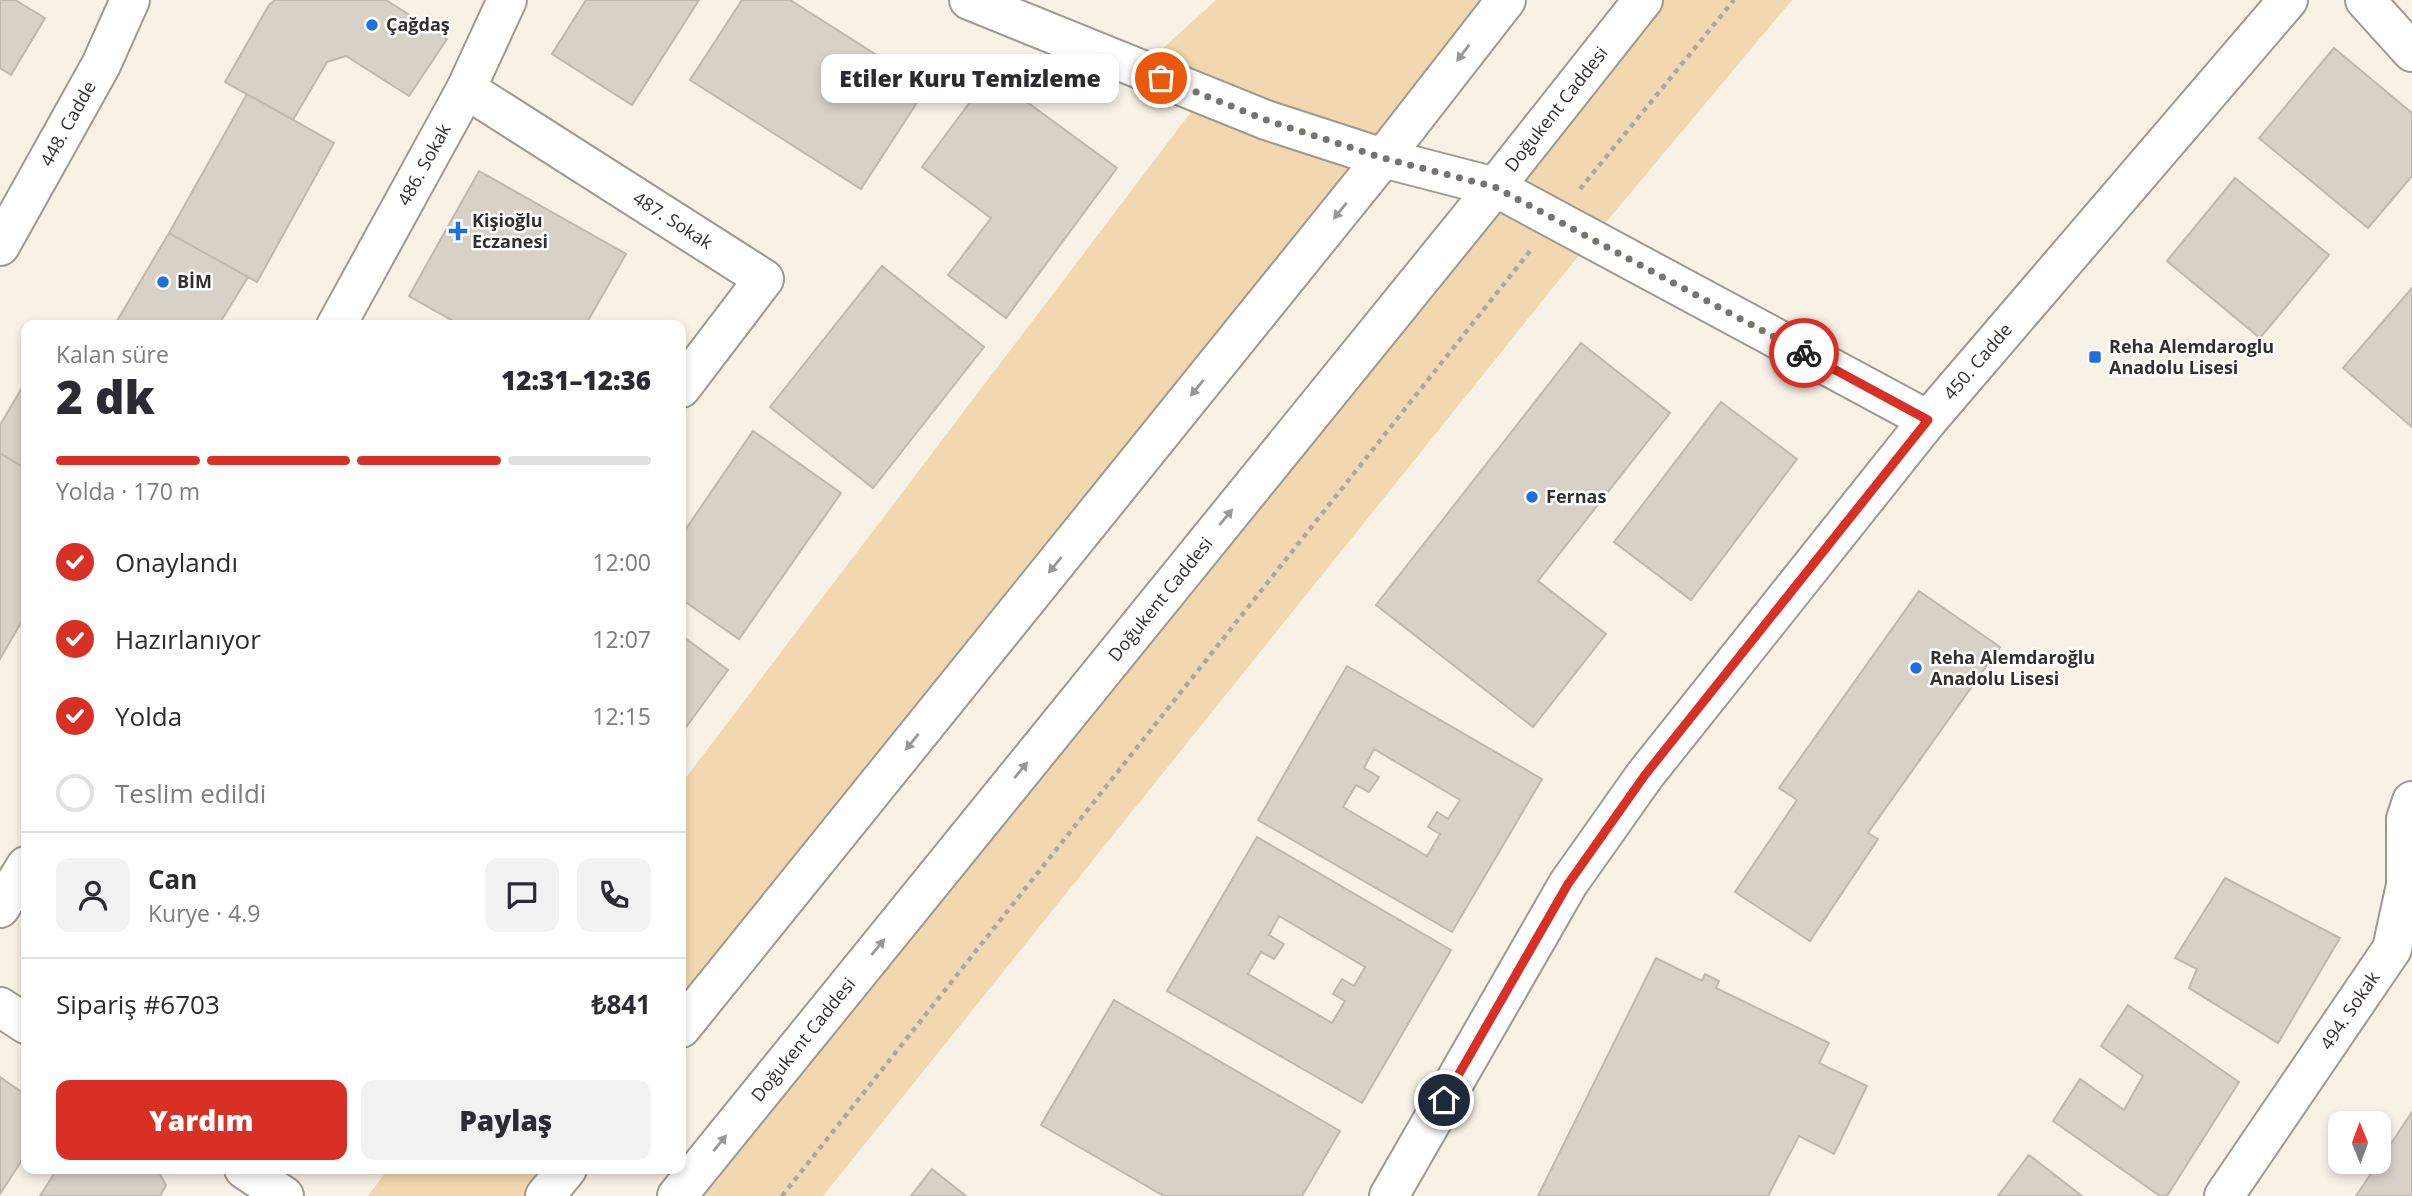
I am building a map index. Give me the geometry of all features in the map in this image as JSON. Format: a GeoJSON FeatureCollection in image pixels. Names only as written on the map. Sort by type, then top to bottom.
{"type":"FeatureCollection","features":[{"type":"Feature","properties":{"kind":"street","name":"448. Cadde"},"geometry":{"type":"LineString","coordinates":[[0,246],[101,65],[130,0]]}},
{"type":"Feature","properties":{"kind":"street","name":"486. Sokak"},"geometry":{"type":"LineString","coordinates":[[339,320],[466,89],[507,0]]}},
{"type":"Feature","properties":{"kind":"street"},"geometry":{"type":"LineString","coordinates":[[969,0],[1266,120],[1383,158],[1495,187],[1928,420]]}},
{"type":"Feature","properties":{"kind":"street"},"geometry":{"type":"LineString","coordinates":[[686,1022],[1383,158],[1506,0]]}},
{"type":"Feature","properties":{"kind":"street","name":"Doğukent Caddesi"},"geometry":{"type":"LineString","coordinates":[[677,1196],[1495,187],[1643,0]]}},
{"type":"Feature","properties":{"kind":"street","name":"450. Cadde"},"geometry":{"type":"LineString","coordinates":[[1390,1196],[1576,873],[1645,775],[1928,420],[2288,0]]}},
{"type":"Feature","properties":{"kind":"street"},"geometry":{"type":"LineString","coordinates":[[2365,0],[2412,52]]}},
{"type":"Feature","properties":{"kind":"street","name":"487. Sokak"},"geometry":{"type":"LineString","coordinates":[[466,89],[764,279],[686,381]]}},
{"type":"Feature","properties":{"kind":"street","name":"494. Sokak"},"geometry":{"type":"LineString","coordinates":[[2224,1196],[2392,949],[2406,885],[2406,819],[2412,801]]}},
{"type":"Feature","properties":{"kind":"street"},"geometry":{"type":"LineString","coordinates":[[0,1007],[21,1021]]}},
{"type":"Feature","properties":{"kind":"street"},"geometry":{"type":"LineString","coordinates":[[251,1174],[284,1196]]}},
{"type":"Feature","properties":{"kind":"street"},"geometry":{"type":"LineString","coordinates":[[545,1196],[563,1174]]}},
{"type":"Feature","properties":{"kind":"path"},"geometry":{"type":"LineString","coordinates":[[782,1196],[1555,219],[1734,0]]}},
{"type":"Feature","properties":{"kind":"shaded area"},"geometry":{"type":"Polygon","coordinates":[[[1216,0],[1506,0],[686,1022],[686,777],[1204,95],[1140,69],[1216,0]]]}},
{"type":"Feature","properties":{"kind":"shaded area"},"geometry":{"type":"Polygon","coordinates":[[[1643,0],[1792,0],[1592,239],[823,1196],[677,1196],[1643,0]]]}},
{"type":"Feature","properties":{"kind":"shaded area"},"geometry":{"type":"Polygon","coordinates":[[[384,1174],[563,1174],[545,1196],[368,1196],[384,1174]]]}},
{"type":"Feature","properties":{"kind":"building"},"geometry":{"type":"Polygon","coordinates":[[[0,0],[15,0],[45,18],[11,75],[0,68],[0,0]]]}},
{"type":"Feature","properties":{"kind":"building"},"geometry":{"type":"Polygon","coordinates":[[[275,0],[386,0],[447,39],[409,96],[346,56],[327,62],[293,120],[225,82],[269,5],[275,0]]]}},
{"type":"Feature","properties":{"kind":"building"},"geometry":{"type":"Polygon","coordinates":[[[586,0],[699,0],[632,105],[552,54],[586,0]]]}},
{"type":"Feature","properties":{"kind":"building"},"geometry":{"type":"Polygon","coordinates":[[[742,0],[790,0],[927,87],[861,189],[690,80],[742,0]]]}},
{"type":"Feature","properties":{"kind":"building"},"geometry":{"type":"Polygon","coordinates":[[[2334,48],[2412,113],[2412,176],[2368,228],[2259,138],[2334,48]]]}},
{"type":"Feature","properties":{"kind":"building"},"geometry":{"type":"Polygon","coordinates":[[[990,75],[1117,168],[1006,318],[948,275],[991,218],[922,167],[990,75]]]}},
{"type":"Feature","properties":{"kind":"building"},"geometry":{"type":"Polygon","coordinates":[[[247,94],[334,143],[257,282],[169,233],[247,94]]]}},
{"type":"Feature","properties":{"kind":"building"},"geometry":{"type":"Polygon","coordinates":[[[479,171],[626,254],[588,320],[451,320],[409,296],[479,171]]]}},
{"type":"Feature","properties":{"kind":"building"},"geometry":{"type":"Polygon","coordinates":[[[2235,178],[2329,255],[2260,338],[2167,261],[2235,178]]]}},
{"type":"Feature","properties":{"kind":"building"},"geometry":{"type":"Polygon","coordinates":[[[169,233],[248,277],[222,320],[118,320],[169,233]]]}},
{"type":"Feature","properties":{"kind":"building"},"geometry":{"type":"Polygon","coordinates":[[[882,266],[984,347],[873,488],[770,407],[882,266]]]}},
{"type":"Feature","properties":{"kind":"building"},"geometry":{"type":"Polygon","coordinates":[[[2412,288],[2412,427],[2343,368],[2412,288]]]}},
{"type":"Feature","properties":{"kind":"building","name":"Fernas"},"geometry":{"type":"Polygon","coordinates":[[[1581,343],[1670,413],[1538,581],[1606,634],[1533,727],[1376,605],[1581,343]]]}},
{"type":"Feature","properties":{"kind":"building"},"geometry":{"type":"Polygon","coordinates":[[[21,389],[21,466],[0,453],[0,425],[21,389]]]}},
{"type":"Feature","properties":{"kind":"building"},"geometry":{"type":"Polygon","coordinates":[[[1721,402],[1797,459],[1691,600],[1614,542],[1721,402]]]}},
{"type":"Feature","properties":{"kind":"building"},"geometry":{"type":"Polygon","coordinates":[[[753,431],[841,493],[739,639],[686,602],[686,529],[753,431]]]}},
{"type":"Feature","properties":{"kind":"building"},"geometry":{"type":"Polygon","coordinates":[[[0,453],[21,466],[21,623],[0,659],[0,453]]]}},
{"type":"Feature","properties":{"kind":"building"},"geometry":{"type":"Polygon","coordinates":[[[1919,591],[2000,647],[1868,833],[1878,839],[1810,941],[1735,892],[1797,800],[1779,788],[1919,591]]]}},
{"type":"Feature","properties":{"kind":"building"},"geometry":{"type":"Polygon","coordinates":[[[686,639],[728,670],[686,727],[686,639]]]}},
{"type":"Feature","properties":{"kind":"building"},"geometry":{"type":"Polygon","coordinates":[[[1347,666],[1542,779],[1452,932],[1258,820],[1347,666]],[[1374,749],[1364,768],[1379,777],[1369,792],[1356,785],[1343,807],[1427,856],[1440,834],[1428,827],[1437,812],[1448,819],[1460,800],[1374,749]]]}},
{"type":"Feature","properties":{"kind":"building"},"geometry":{"type":"Polygon","coordinates":[[[1257,837],[1451,950],[1362,1103],[1167,991],[1257,837]],[[1279,916],[1269,935],[1284,944],[1274,959],[1261,952],[1248,974],[1332,1023],[1345,1001],[1333,994],[1342,979],[1354,986],[1365,967],[1279,916]]]}},
{"type":"Feature","properties":{"kind":"building"},"geometry":{"type":"Polygon","coordinates":[[[2225,878],[2340,938],[2278,1043],[2189,988],[2197,969],[2175,958],[2225,878]]]}},
{"type":"Feature","properties":{"kind":"building"},"geometry":{"type":"Polygon","coordinates":[[[1656,958],[1702,981],[1705,974],[1719,981],[1716,988],[1829,1043],[1819,1063],[1867,1086],[1834,1154],[1799,1136],[1768,1196],[1538,1196],[1656,958]]]}},
{"type":"Feature","properties":{"kind":"building"},"geometry":{"type":"Polygon","coordinates":[[[1114,1000],[1340,1131],[1302,1196],[1164,1196],[1041,1125],[1114,1000]]]}},
{"type":"Feature","properties":{"kind":"building"},"geometry":{"type":"Polygon","coordinates":[[[2128,1005],[2239,1082],[2167,1196],[2160,1196],[2053,1121],[2080,1079],[2124,1110],[2143,1076],[2101,1046],[2128,1005]]]}},
{"type":"Feature","properties":{"kind":"building"},"geometry":{"type":"Polygon","coordinates":[[[0,1077],[21,1092],[21,1162],[0,1194],[0,1077]]]}},
{"type":"Feature","properties":{"kind":"building"},"geometry":{"type":"Polygon","coordinates":[[[2412,1112],[2412,1196],[2356,1196],[2371,1174],[2391,1174],[2391,1144],[2412,1112]]]}},
{"type":"Feature","properties":{"kind":"building"},"geometry":{"type":"Polygon","coordinates":[[[2029,1155],[2082,1196],[1998,1196],[2029,1155]]]}},
{"type":"Feature","properties":{"kind":"building"},"geometry":{"type":"Polygon","coordinates":[[[932,1169],[966,1196],[911,1196],[932,1169]]]}},
{"type":"Feature","properties":{"kind":"building"},"geometry":{"type":"Polygon","coordinates":[[[54,1174],[160,1174],[166,1185],[160,1196],[40,1196],[54,1174]]]}},
{"type":"Feature","properties":{"kind":"way so far"},"geometry":{"type":"LineString","coordinates":[[1161,78],[1266,120],[1383,158],[1495,187],[1804,353]]}},
{"type":"Feature","properties":{"kind":"place","name":"Çağdaş"},"geometry":{"type":"Point","coordinates":[372,25]}},
{"type":"Feature","properties":{"kind":"place","name":"Etiler Kuru Temizleme"},"geometry":{"type":"Point","coordinates":[1161,78]}},
{"type":"Feature","properties":{"kind":"place","name":"Kişioğlu Eczanesi"},"geometry":{"type":"Point","coordinates":[458,231]}},
{"type":"Feature","properties":{"kind":"place","name":"BİM"},"geometry":{"type":"Point","coordinates":[163,282]}},
{"type":"Feature","properties":{"kind":"place","name":"Reha Alemdaroglu Anadolu Lisesi"},"geometry":{"type":"Point","coordinates":[2095,357]}},
{"type":"Feature","properties":{"kind":"place","name":"Fernas"},"geometry":{"type":"Point","coordinates":[1532,497]}},
{"type":"Feature","properties":{"kind":"place","name":"Reha Alemdaroğlu Anadolu Lisesi"},"geometry":{"type":"Point","coordinates":[1916,668]}},
{"type":"Feature","properties":{"kind":"route"},"geometry":{"type":"LineString","coordinates":[[1444,1100],[1568,884],[1645,775],[1928,420],[1804,353]]}}]}
